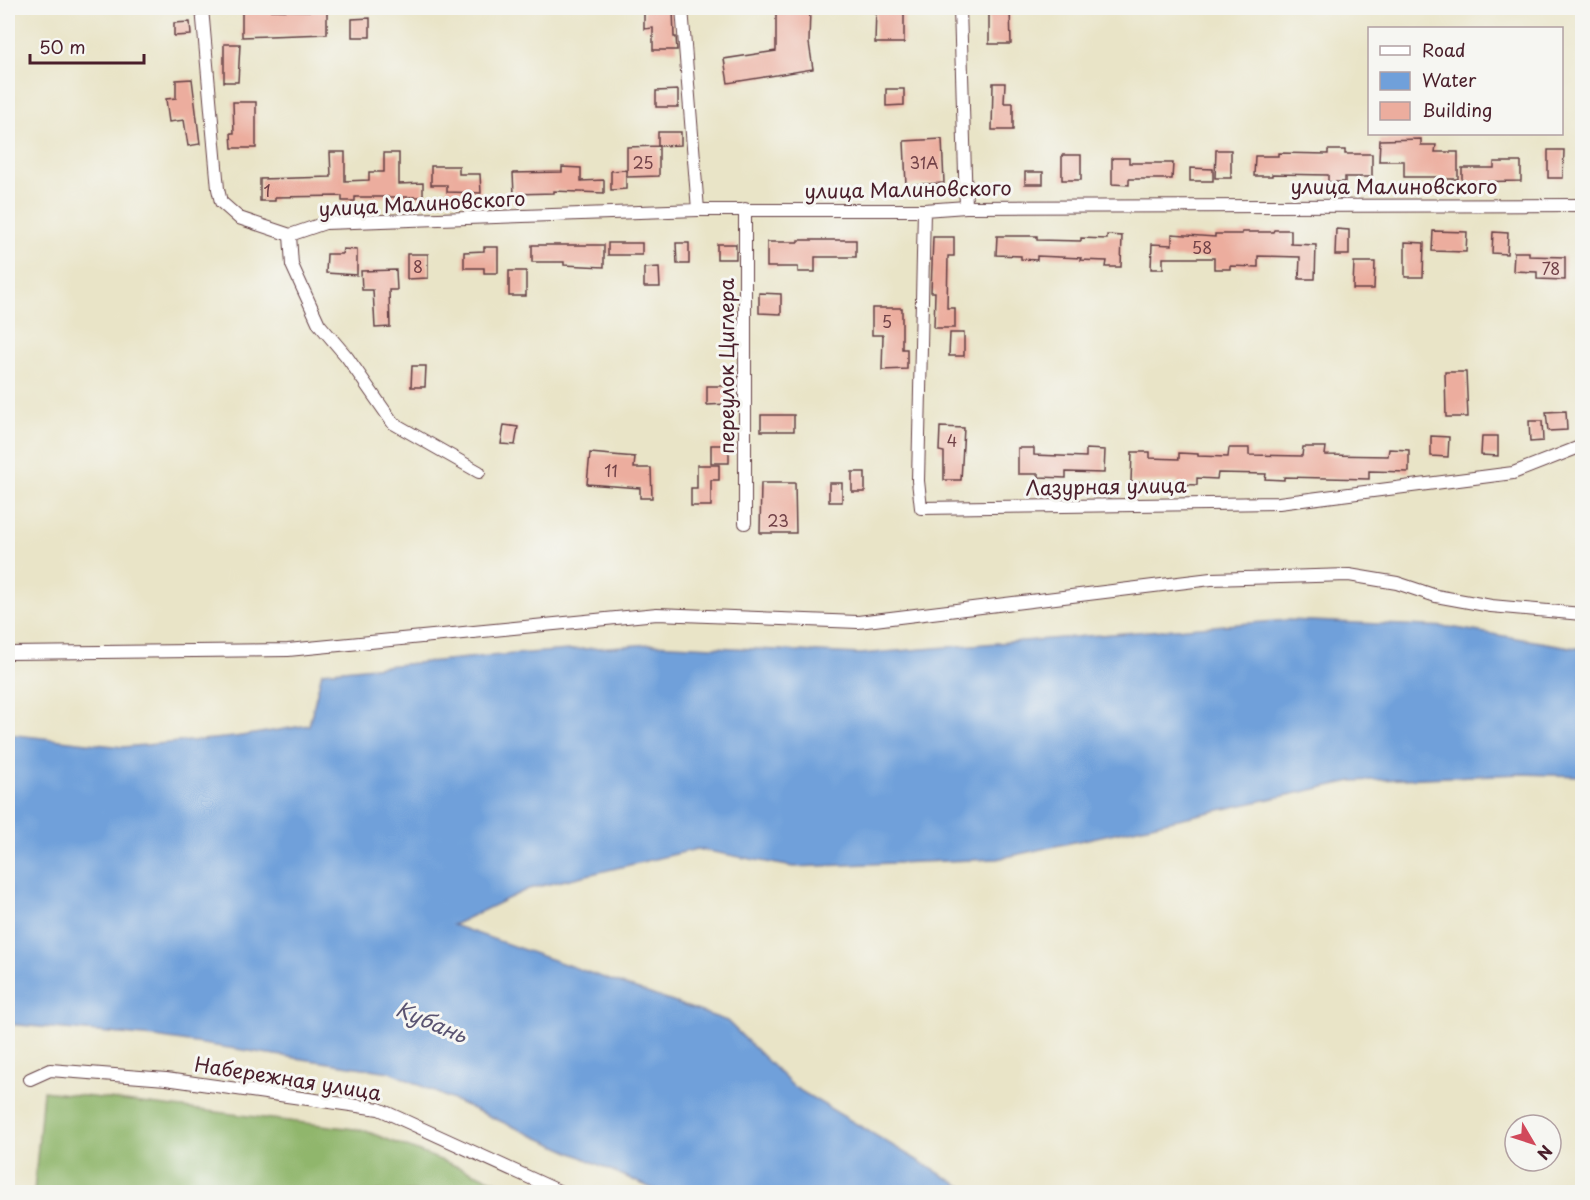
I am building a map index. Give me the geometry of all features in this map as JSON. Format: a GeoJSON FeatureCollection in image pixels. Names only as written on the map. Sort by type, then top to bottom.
{"type":"FeatureCollection","features":[{"type":"Feature","properties":{"kind":"street"},"geometry":{"type":"LineString","coordinates":[[202,8],[221,202],[239,218],[290,235],[292,266],[319,324],[347,357],[393,423],[479,472]]}},
{"type":"Feature","properties":{"kind":"street"},"geometry":{"type":"LineString","coordinates":[[682,8],[698,210]]}},
{"type":"Feature","properties":{"kind":"street"},"geometry":{"type":"LineString","coordinates":[[960,8],[966,207]]}},
{"type":"Feature","properties":{"kind":"street","name":"улица Малиновского"},"geometry":{"type":"LineString","coordinates":[[290,235],[325,223],[698,210],[1582,206]]}},
{"type":"Feature","properties":{"kind":"street","name":"переулок Циглера"},"geometry":{"type":"LineString","coordinates":[[745,209],[745,523]]}},
{"type":"Feature","properties":{"kind":"street","name":"Лазурная улица"},"geometry":{"type":"LineString","coordinates":[[924,210],[918,481],[921,508],[1278,503],[1513,473],[1582,446]]}},
{"type":"Feature","properties":{"kind":"street"},"geometry":{"type":"LineString","coordinates":[[8,653],[288,650],[657,614],[858,622],[1211,579],[1349,575],[1397,583],[1436,596],[1491,606],[1582,615]]}},
{"type":"Feature","properties":{"kind":"street","name":"Набережная улица"},"geometry":{"type":"LineString","coordinates":[[30,1079],[50,1070],[166,1079],[379,1109],[561,1192]]}},
{"type":"Feature","properties":{"kind":"green space"},"geometry":{"type":"Polygon","coordinates":[[[43,1091],[363,1130],[523,1192],[34,1192],[43,1091]]]}},
{"type":"Feature","properties":{"kind":"water","name":"Кубань"},"geometry":{"type":"Polygon","coordinates":[[[1288,620],[1450,627],[1582,649],[1582,776],[1522,774],[1352,781],[997,859],[793,867],[697,849],[528,889],[453,925],[727,1021],[794,1087],[971,1192],[660,1192],[390,1072],[155,1037],[8,1024],[8,734],[123,747],[235,737],[309,725],[322,672],[489,656],[651,644],[860,654],[1288,620]]]}},
{"type":"Feature","properties":{"kind":"building"},"geometry":{"type":"Polygon","coordinates":[[[776,8],[810,8],[809,43],[813,69],[728,83],[724,59],[776,51],[776,8]]]}},
{"type":"Feature","properties":{"kind":"building"},"geometry":{"type":"Polygon","coordinates":[[[876,8],[904,8],[904,43],[875,43],[876,8]]]}},
{"type":"Feature","properties":{"kind":"building"},"geometry":{"type":"Polygon","coordinates":[[[989,8],[1010,8],[1011,44],[989,44],[989,8]]]}},
{"type":"Feature","properties":{"kind":"building"},"geometry":{"type":"Polygon","coordinates":[[[673,9],[677,50],[653,50],[653,28],[644,29],[644,10],[673,9]]]}},
{"type":"Feature","properties":{"kind":"building"},"geometry":{"type":"Polygon","coordinates":[[[242,11],[327,11],[327,34],[242,37],[242,11]]]}},
{"type":"Feature","properties":{"kind":"building"},"geometry":{"type":"Polygon","coordinates":[[[370,18],[370,37],[352,37],[352,19],[370,18]]]}},
{"type":"Feature","properties":{"kind":"building"},"geometry":{"type":"Polygon","coordinates":[[[190,22],[191,35],[174,36],[174,23],[190,22]]]}},
{"type":"Feature","properties":{"kind":"building"},"geometry":{"type":"Polygon","coordinates":[[[224,44],[240,44],[238,82],[224,82],[224,44]]]}},
{"type":"Feature","properties":{"kind":"building"},"geometry":{"type":"Polygon","coordinates":[[[192,79],[200,144],[188,146],[184,120],[169,122],[166,99],[176,98],[176,80],[192,79]]]}},
{"type":"Feature","properties":{"kind":"building"},"geometry":{"type":"Polygon","coordinates":[[[993,83],[1005,83],[1004,103],[1013,103],[1013,130],[992,130],[993,83]]]}},
{"type":"Feature","properties":{"kind":"building"},"geometry":{"type":"Polygon","coordinates":[[[886,89],[904,89],[904,105],[886,106],[886,89]]]}},
{"type":"Feature","properties":{"kind":"building"},"geometry":{"type":"Polygon","coordinates":[[[678,90],[678,107],[656,107],[656,91],[678,90]]]}},
{"type":"Feature","properties":{"kind":"building"},"geometry":{"type":"Polygon","coordinates":[[[233,102],[256,102],[256,148],[232,148],[233,102]]]}},
{"type":"Feature","properties":{"kind":"building"},"geometry":{"type":"Polygon","coordinates":[[[658,132],[681,132],[681,145],[658,146],[658,132]]]}},
{"type":"Feature","properties":{"kind":"building"},"geometry":{"type":"Polygon","coordinates":[[[942,139],[944,183],[906,185],[904,141],[942,139]]]}},
{"type":"Feature","properties":{"kind":"building"},"geometry":{"type":"Polygon","coordinates":[[[1421,139],[1421,145],[1436,145],[1435,152],[1458,152],[1458,179],[1404,177],[1404,161],[1379,161],[1380,140],[1421,139]]]}},
{"type":"Feature","properties":{"kind":"building"},"geometry":{"type":"Polygon","coordinates":[[[659,146],[659,176],[627,177],[627,147],[659,146]]]}},
{"type":"Feature","properties":{"kind":"building"},"geometry":{"type":"Polygon","coordinates":[[[1216,150],[1231,150],[1231,178],[1215,178],[1216,150]]]}},
{"type":"Feature","properties":{"kind":"building"},"geometry":{"type":"Polygon","coordinates":[[[1328,150],[1345,150],[1345,154],[1372,154],[1372,177],[1345,177],[1345,182],[1328,182],[1328,175],[1254,176],[1255,156],[1278,156],[1278,153],[1328,154],[1328,150]]]}},
{"type":"Feature","properties":{"kind":"building"},"geometry":{"type":"Polygon","coordinates":[[[1548,150],[1564,150],[1563,178],[1548,178],[1548,150]]]}},
{"type":"Feature","properties":{"kind":"building"},"geometry":{"type":"Polygon","coordinates":[[[330,152],[345,152],[345,181],[369,180],[369,172],[384,172],[384,153],[399,153],[399,184],[423,183],[423,197],[355,197],[355,201],[342,201],[342,196],[275,197],[275,201],[260,201],[260,179],[331,177],[330,152]]]}},
{"type":"Feature","properties":{"kind":"building"},"geometry":{"type":"Polygon","coordinates":[[[1062,155],[1081,155],[1081,180],[1062,180],[1062,155]]]}},
{"type":"Feature","properties":{"kind":"building"},"geometry":{"type":"Polygon","coordinates":[[[1112,158],[1129,158],[1129,163],[1173,163],[1172,179],[1129,179],[1129,185],[1112,184],[1112,158]]]}},
{"type":"Feature","properties":{"kind":"building"},"geometry":{"type":"Polygon","coordinates":[[[1494,162],[1521,162],[1521,181],[1462,182],[1462,168],[1494,168],[1494,162]]]}},
{"type":"Feature","properties":{"kind":"building"},"geometry":{"type":"Polygon","coordinates":[[[431,166],[459,166],[459,174],[480,174],[481,193],[447,192],[447,185],[431,185],[431,166]]]}},
{"type":"Feature","properties":{"kind":"building"},"geometry":{"type":"Polygon","coordinates":[[[562,167],[581,168],[581,181],[604,180],[604,193],[554,191],[554,193],[514,194],[513,173],[562,172],[562,167]]]}},
{"type":"Feature","properties":{"kind":"building"},"geometry":{"type":"Polygon","coordinates":[[[1190,168],[1213,169],[1213,181],[1190,181],[1190,168]]]}},
{"type":"Feature","properties":{"kind":"building"},"geometry":{"type":"Polygon","coordinates":[[[626,170],[626,189],[611,190],[611,171],[626,170]]]}},
{"type":"Feature","properties":{"kind":"building"},"geometry":{"type":"Polygon","coordinates":[[[1025,172],[1043,172],[1043,184],[1025,184],[1025,172]]]}},
{"type":"Feature","properties":{"kind":"building"},"geometry":{"type":"Polygon","coordinates":[[[1336,229],[1349,230],[1349,255],[1335,255],[1336,229]]]}},
{"type":"Feature","properties":{"kind":"building"},"geometry":{"type":"Polygon","coordinates":[[[1274,230],[1291,230],[1291,244],[1316,245],[1315,279],[1299,279],[1300,257],[1258,256],[1258,267],[1230,266],[1230,269],[1214,269],[1214,258],[1163,258],[1163,269],[1151,269],[1152,244],[1172,245],[1172,234],[1215,237],[1215,234],[1273,232],[1274,230]]]}},
{"type":"Feature","properties":{"kind":"building"},"geometry":{"type":"Polygon","coordinates":[[[1433,231],[1467,232],[1466,252],[1432,251],[1433,231]]]}},
{"type":"Feature","properties":{"kind":"building"},"geometry":{"type":"Polygon","coordinates":[[[1493,232],[1508,233],[1507,254],[1492,253],[1493,232]]]}},
{"type":"Feature","properties":{"kind":"building"},"geometry":{"type":"Polygon","coordinates":[[[1107,235],[1122,236],[1121,267],[1106,267],[1107,261],[1080,260],[1081,258],[1037,256],[1037,260],[1021,259],[1021,256],[996,255],[997,236],[1037,236],[1037,240],[1081,241],[1081,238],[1107,239],[1107,235]]]}},
{"type":"Feature","properties":{"kind":"building"},"geometry":{"type":"Polygon","coordinates":[[[933,237],[954,237],[954,256],[948,256],[947,308],[955,308],[955,328],[934,328],[935,292],[931,292],[933,237]]]}},
{"type":"Feature","properties":{"kind":"building"},"geometry":{"type":"Polygon","coordinates":[[[798,240],[856,240],[856,257],[815,257],[815,272],[798,272],[798,267],[767,267],[767,242],[798,242],[798,240]]]}},
{"type":"Feature","properties":{"kind":"building"},"geometry":{"type":"Polygon","coordinates":[[[1405,242],[1424,243],[1423,277],[1405,277],[1405,242]]]}},
{"type":"Feature","properties":{"kind":"building"},"geometry":{"type":"Polygon","coordinates":[[[608,243],[642,243],[642,255],[608,255],[608,243]]]}},
{"type":"Feature","properties":{"kind":"building"},"geometry":{"type":"Polygon","coordinates":[[[676,243],[689,243],[689,264],[677,264],[676,243]]]}},
{"type":"Feature","properties":{"kind":"building"},"geometry":{"type":"Polygon","coordinates":[[[717,244],[736,244],[736,259],[717,259],[717,244]]]}},
{"type":"Feature","properties":{"kind":"building"},"geometry":{"type":"Polygon","coordinates":[[[532,245],[604,245],[604,267],[564,265],[564,262],[532,262],[532,245]]]}},
{"type":"Feature","properties":{"kind":"building"},"geometry":{"type":"Polygon","coordinates":[[[484,247],[498,247],[498,273],[484,273],[484,268],[464,268],[464,252],[484,251],[484,247]]]}},
{"type":"Feature","properties":{"kind":"building"},"geometry":{"type":"Polygon","coordinates":[[[343,249],[357,250],[357,275],[326,273],[327,254],[342,254],[343,249]]]}},
{"type":"Feature","properties":{"kind":"building"},"geometry":{"type":"Polygon","coordinates":[[[1514,252],[1529,252],[1529,256],[1565,257],[1565,280],[1537,279],[1537,272],[1513,271],[1514,252]]]}},
{"type":"Feature","properties":{"kind":"building"},"geometry":{"type":"Polygon","coordinates":[[[407,254],[428,254],[428,278],[407,279],[407,254]]]}},
{"type":"Feature","properties":{"kind":"building"},"geometry":{"type":"Polygon","coordinates":[[[1354,262],[1375,262],[1374,289],[1353,289],[1354,262]]]}},
{"type":"Feature","properties":{"kind":"building"},"geometry":{"type":"Polygon","coordinates":[[[659,267],[660,287],[644,287],[644,268],[659,267]]]}},
{"type":"Feature","properties":{"kind":"building"},"geometry":{"type":"Polygon","coordinates":[[[396,270],[397,290],[389,290],[390,327],[375,328],[373,290],[362,290],[361,271],[396,270]]]}},
{"type":"Feature","properties":{"kind":"building"},"geometry":{"type":"Polygon","coordinates":[[[509,271],[526,271],[526,296],[509,296],[509,271]]]}},
{"type":"Feature","properties":{"kind":"building"},"geometry":{"type":"Polygon","coordinates":[[[759,293],[781,294],[781,314],[759,313],[759,293]]]}},
{"type":"Feature","properties":{"kind":"building"},"geometry":{"type":"Polygon","coordinates":[[[872,308],[902,308],[902,349],[907,349],[907,369],[882,370],[883,335],[872,335],[872,308]]]}},
{"type":"Feature","properties":{"kind":"building"},"geometry":{"type":"Polygon","coordinates":[[[950,333],[964,333],[964,356],[949,356],[950,333]]]}},
{"type":"Feature","properties":{"kind":"building"},"geometry":{"type":"Polygon","coordinates":[[[412,366],[426,366],[425,387],[411,387],[412,366]]]}},
{"type":"Feature","properties":{"kind":"building"},"geometry":{"type":"Polygon","coordinates":[[[1445,372],[1466,372],[1468,417],[1446,417],[1445,372]]]}},
{"type":"Feature","properties":{"kind":"building"},"geometry":{"type":"Polygon","coordinates":[[[707,386],[728,386],[728,404],[707,405],[707,386]]]}},
{"type":"Feature","properties":{"kind":"building"},"geometry":{"type":"Polygon","coordinates":[[[1566,411],[1567,430],[1548,431],[1546,412],[1566,411]]]}},
{"type":"Feature","properties":{"kind":"building"},"geometry":{"type":"Polygon","coordinates":[[[761,415],[794,415],[794,431],[761,431],[761,415]]]}},
{"type":"Feature","properties":{"kind":"building"},"geometry":{"type":"Polygon","coordinates":[[[1529,421],[1542,421],[1543,441],[1530,442],[1529,421]]]}},
{"type":"Feature","properties":{"kind":"building"},"geometry":{"type":"Polygon","coordinates":[[[504,425],[518,427],[515,445],[501,444],[504,425]]]}},
{"type":"Feature","properties":{"kind":"building"},"geometry":{"type":"Polygon","coordinates":[[[940,427],[964,428],[961,480],[944,480],[944,452],[939,451],[940,427]]]}},
{"type":"Feature","properties":{"kind":"building"},"geometry":{"type":"Polygon","coordinates":[[[1431,436],[1449,437],[1448,457],[1431,456],[1431,436]]]}},
{"type":"Feature","properties":{"kind":"building"},"geometry":{"type":"Polygon","coordinates":[[[1482,436],[1498,436],[1498,456],[1481,455],[1482,436]]]}},
{"type":"Feature","properties":{"kind":"building"},"geometry":{"type":"Polygon","coordinates":[[[711,445],[729,445],[729,463],[711,463],[711,445]]]}},
{"type":"Feature","properties":{"kind":"building"},"geometry":{"type":"Polygon","coordinates":[[[1303,447],[1326,447],[1325,455],[1388,456],[1389,449],[1409,450],[1409,472],[1369,471],[1369,479],[1284,477],[1284,480],[1265,479],[1266,474],[1218,473],[1217,479],[1197,478],[1197,485],[1178,484],[1178,481],[1131,482],[1132,452],[1150,452],[1150,458],[1179,459],[1179,453],[1228,457],[1229,448],[1249,448],[1249,455],[1302,456],[1303,447]]]}},
{"type":"Feature","properties":{"kind":"building"},"geometry":{"type":"Polygon","coordinates":[[[1018,448],[1034,448],[1034,455],[1086,457],[1086,449],[1105,450],[1104,473],[1066,472],[1066,478],[1018,474],[1018,448]]]}},
{"type":"Feature","properties":{"kind":"building"},"geometry":{"type":"Polygon","coordinates":[[[590,453],[635,457],[634,468],[651,468],[652,498],[640,498],[640,488],[587,484],[590,453]]]}},
{"type":"Feature","properties":{"kind":"building"},"geometry":{"type":"Polygon","coordinates":[[[697,465],[719,465],[719,480],[711,480],[711,506],[691,506],[691,488],[697,488],[697,465]]]}},
{"type":"Feature","properties":{"kind":"building"},"geometry":{"type":"Polygon","coordinates":[[[852,472],[865,472],[865,492],[852,492],[852,472]]]}},
{"type":"Feature","properties":{"kind":"building"},"geometry":{"type":"Polygon","coordinates":[[[761,483],[795,483],[796,533],[760,533],[761,483]]]}},
{"type":"Feature","properties":{"kind":"building"},"geometry":{"type":"Polygon","coordinates":[[[829,483],[842,483],[842,502],[829,502],[829,483]]]}}]}
